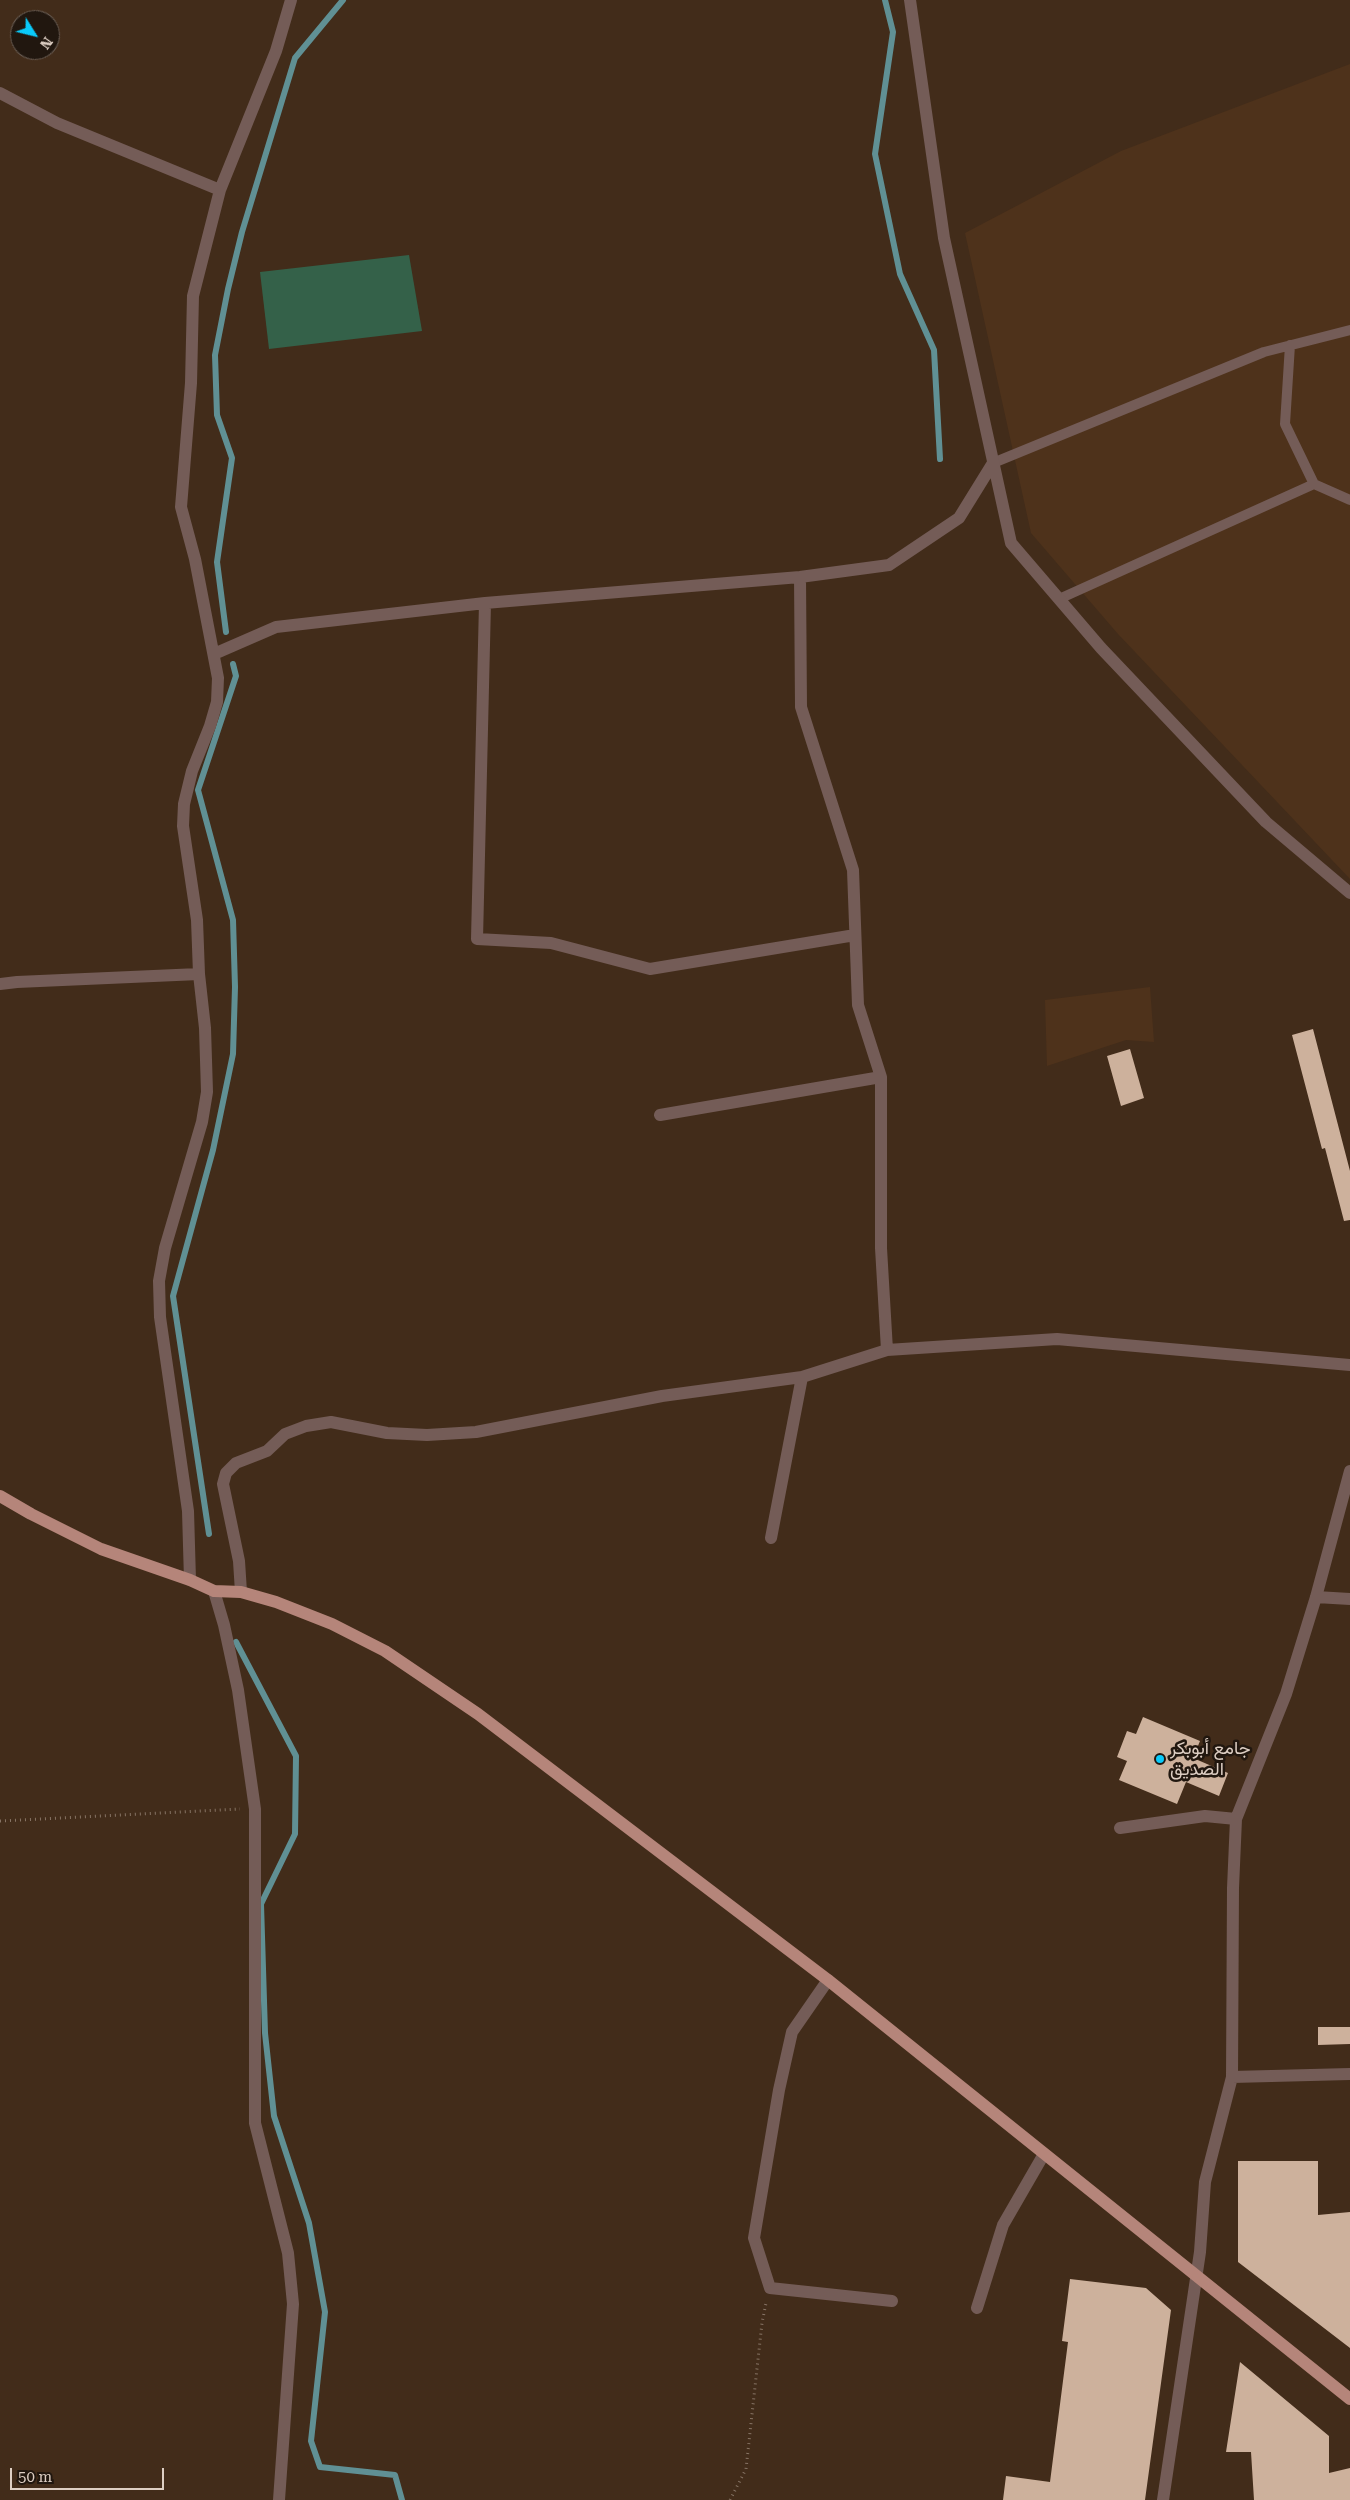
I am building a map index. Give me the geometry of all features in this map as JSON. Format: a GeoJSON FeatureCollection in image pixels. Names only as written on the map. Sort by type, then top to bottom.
{"type":"FeatureCollection","features":[{"type":"Feature","properties":{"kind":"main road"},"geometry":{"type":"LineString","coordinates":[[0,1496],[102,1550],[214,1590],[240,1592],[276,1602],[332,1624],[385,1651],[478,1714],[828,1980],[1350,2399]]}},
{"type":"Feature","properties":{"kind":"street"},"geometry":{"type":"LineString","coordinates":[[190,1580],[188,1511],[160,1317],[159,1281],[165,1248],[202,1122],[207,1092],[205,1028],[199,974],[197,920],[183,826],[184,804],[192,771],[210,726],[217,702],[218,678],[195,559],[181,507],[191,383],[194,296],[220,190],[276,51],[290,0]]}},
{"type":"Feature","properties":{"kind":"street"},"geometry":{"type":"LineString","coordinates":[[910,0],[944,238],[1011,544],[1101,648],[1266,822],[1350,893]]}},
{"type":"Feature","properties":{"kind":"street"},"geometry":{"type":"LineString","coordinates":[[0,93],[57,123],[220,190]]}},
{"type":"Feature","properties":{"kind":"street"},"geometry":{"type":"LineString","coordinates":[[214,654],[276,627],[485,603],[800,578],[889,565],[959,518],[994,464]]}},
{"type":"Feature","properties":{"kind":"street"},"geometry":{"type":"LineString","coordinates":[[800,578],[801,707],[852,870],[858,1005],[881,1077],[881,1248],[887,1350]]}},
{"type":"Feature","properties":{"kind":"street"},"geometry":{"type":"LineString","coordinates":[[485,603],[476,940],[551,943],[650,969],[855,935]]}},
{"type":"Feature","properties":{"kind":"street"},"geometry":{"type":"LineString","coordinates":[[0,984],[26,981],[199,974]]}},
{"type":"Feature","properties":{"kind":"street"},"geometry":{"type":"LineString","coordinates":[[660,1116],[881,1077]]}},
{"type":"Feature","properties":{"kind":"street"},"geometry":{"type":"LineString","coordinates":[[240,1592],[239,1561],[223,1484],[226,1474],[236,1463],[266,1451],[285,1434],[306,1426],[331,1422],[386,1433],[427,1435],[476,1432],[662,1396],[802,1377],[887,1350],[1057,1339],[1350,1365]]}},
{"type":"Feature","properties":{"kind":"street"},"geometry":{"type":"LineString","coordinates":[[772,1538],[802,1377]]}},
{"type":"Feature","properties":{"kind":"street"},"geometry":{"type":"LineString","coordinates":[[1163,2500],[1196,2276],[1205,2182],[1232,2077],[1233,1888],[1236,1819],[1286,1694],[1316,1597],[1350,1470]]}},
{"type":"Feature","properties":{"kind":"street"},"geometry":{"type":"LineString","coordinates":[[214,1590],[224,1625],[238,1690],[255,1809],[255,2124],[288,2253],[293,2304],[279,2500]]}},
{"type":"Feature","properties":{"kind":"street"},"geometry":{"type":"LineString","coordinates":[[1316,1597],[1350,1599]]}},
{"type":"Feature","properties":{"kind":"street"},"geometry":{"type":"LineString","coordinates":[[1120,1828],[1205,1816],[1236,1819]]}},
{"type":"Feature","properties":{"kind":"street"},"geometry":{"type":"LineString","coordinates":[[828,1980],[792,2032],[754,2238],[770,2288],[892,2301]]}},
{"type":"Feature","properties":{"kind":"street"},"geometry":{"type":"LineString","coordinates":[[1232,2077],[1350,2074]]}},
{"type":"Feature","properties":{"kind":"street"},"geometry":{"type":"LineString","coordinates":[[977,2308],[1003,2225],[1044,2154]]}},
{"type":"Feature","properties":{"kind":"lane"},"geometry":{"type":"LineString","coordinates":[[994,464],[1264,352],[1350,330]]}},
{"type":"Feature","properties":{"kind":"lane"},"geometry":{"type":"LineString","coordinates":[[1290,345],[1285,424],[1314,484],[1350,500]]}},
{"type":"Feature","properties":{"kind":"lane"},"geometry":{"type":"LineString","coordinates":[[1059,599],[1314,484]]}},
{"type":"Feature","properties":{"kind":"path"},"geometry":{"type":"LineString","coordinates":[[0,1820],[255,1809]]}},
{"type":"Feature","properties":{"kind":"path"},"geometry":{"type":"LineString","coordinates":[[730,2500],[746,2469],[762,2323],[770,2288]]}},
{"type":"Feature","properties":{"kind":"shaded area"},"geometry":{"type":"Polygon","coordinates":[[[1350,64],[1350,879],[1118,634],[1031,533],[965,233],[1121,151],[1350,64]]]}},
{"type":"Feature","properties":{"kind":"shaded area"},"geometry":{"type":"Polygon","coordinates":[[[1150,987],[1154,1042],[1126,1040],[1047,1066],[1045,1000],[1150,987]]]}},
{"type":"Feature","properties":{"kind":"green space"},"geometry":{"type":"Polygon","coordinates":[[[409,255],[422,331],[269,349],[260,272],[409,255]]]}},
{"type":"Feature","properties":{"kind":"building"},"geometry":{"type":"Polygon","coordinates":[[[1313,1029],[1350,1171],[1350,1220],[1344,1221],[1325,1148],[1322,1149],[1292,1035],[1313,1029]]]}},
{"type":"Feature","properties":{"kind":"building"},"geometry":{"type":"Polygon","coordinates":[[[1130,1049],[1144,1098],[1121,1106],[1107,1056],[1130,1049]]]}},
{"type":"Feature","properties":{"kind":"building","name":"جامع أبوبكر الصديق"},"geometry":{"type":"Polygon","coordinates":[[[1143,1717],[1200,1741],[1193,1758],[1228,1773],[1219,1796],[1186,1782],[1177,1804],[1119,1780],[1127,1761],[1117,1757],[1127,1731],[1136,1734],[1143,1717]]]}},
{"type":"Feature","properties":{"kind":"building"},"geometry":{"type":"Polygon","coordinates":[[[1318,2027],[1350,2027],[1350,2044],[1318,2045],[1318,2027]]]}},
{"type":"Feature","properties":{"kind":"building"},"geometry":{"type":"Polygon","coordinates":[[[1238,2161],[1318,2161],[1318,2215],[1350,2212],[1350,2348],[1238,2262],[1238,2161]]]}},
{"type":"Feature","properties":{"kind":"building"},"geometry":{"type":"Polygon","coordinates":[[[1070,2279],[1146,2288],[1171,2310],[1145,2500],[1003,2500],[1006,2476],[1050,2482],[1068,2342],[1062,2341],[1070,2279]]]}},
{"type":"Feature","properties":{"kind":"building"},"geometry":{"type":"Polygon","coordinates":[[[1240,2362],[1329,2436],[1329,2473],[1350,2468],[1350,2500],[1254,2500],[1251,2452],[1226,2452],[1240,2362]]]}},
{"type":"Feature","properties":{"kind":"waterway"},"geometry":{"type":"LineString","coordinates":[[226,632],[217,562],[232,458],[217,415],[215,355],[242,232],[295,58],[343,0]]}},
{"type":"Feature","properties":{"kind":"waterway"},"geometry":{"type":"LineString","coordinates":[[885,0],[893,32],[875,154],[900,274],[934,350],[940,459]]}},
{"type":"Feature","properties":{"kind":"waterway"},"geometry":{"type":"LineString","coordinates":[[209,1534],[173,1296],[213,1150],[233,1054],[235,987],[233,920],[198,790],[236,676],[233,664]]}},
{"type":"Feature","properties":{"kind":"waterway"},"geometry":{"type":"LineString","coordinates":[[236,1642],[296,1756],[295,1834],[261,1904],[265,2033],[274,2116],[309,2223],[325,2312],[311,2441],[320,2467],[395,2475],[402,2500]]}},
{"type":"Feature","properties":{"kind":"place","name":"جامع أبوبكر الصديق"},"geometry":{"type":"Point","coordinates":[1160,1759]}}]}
